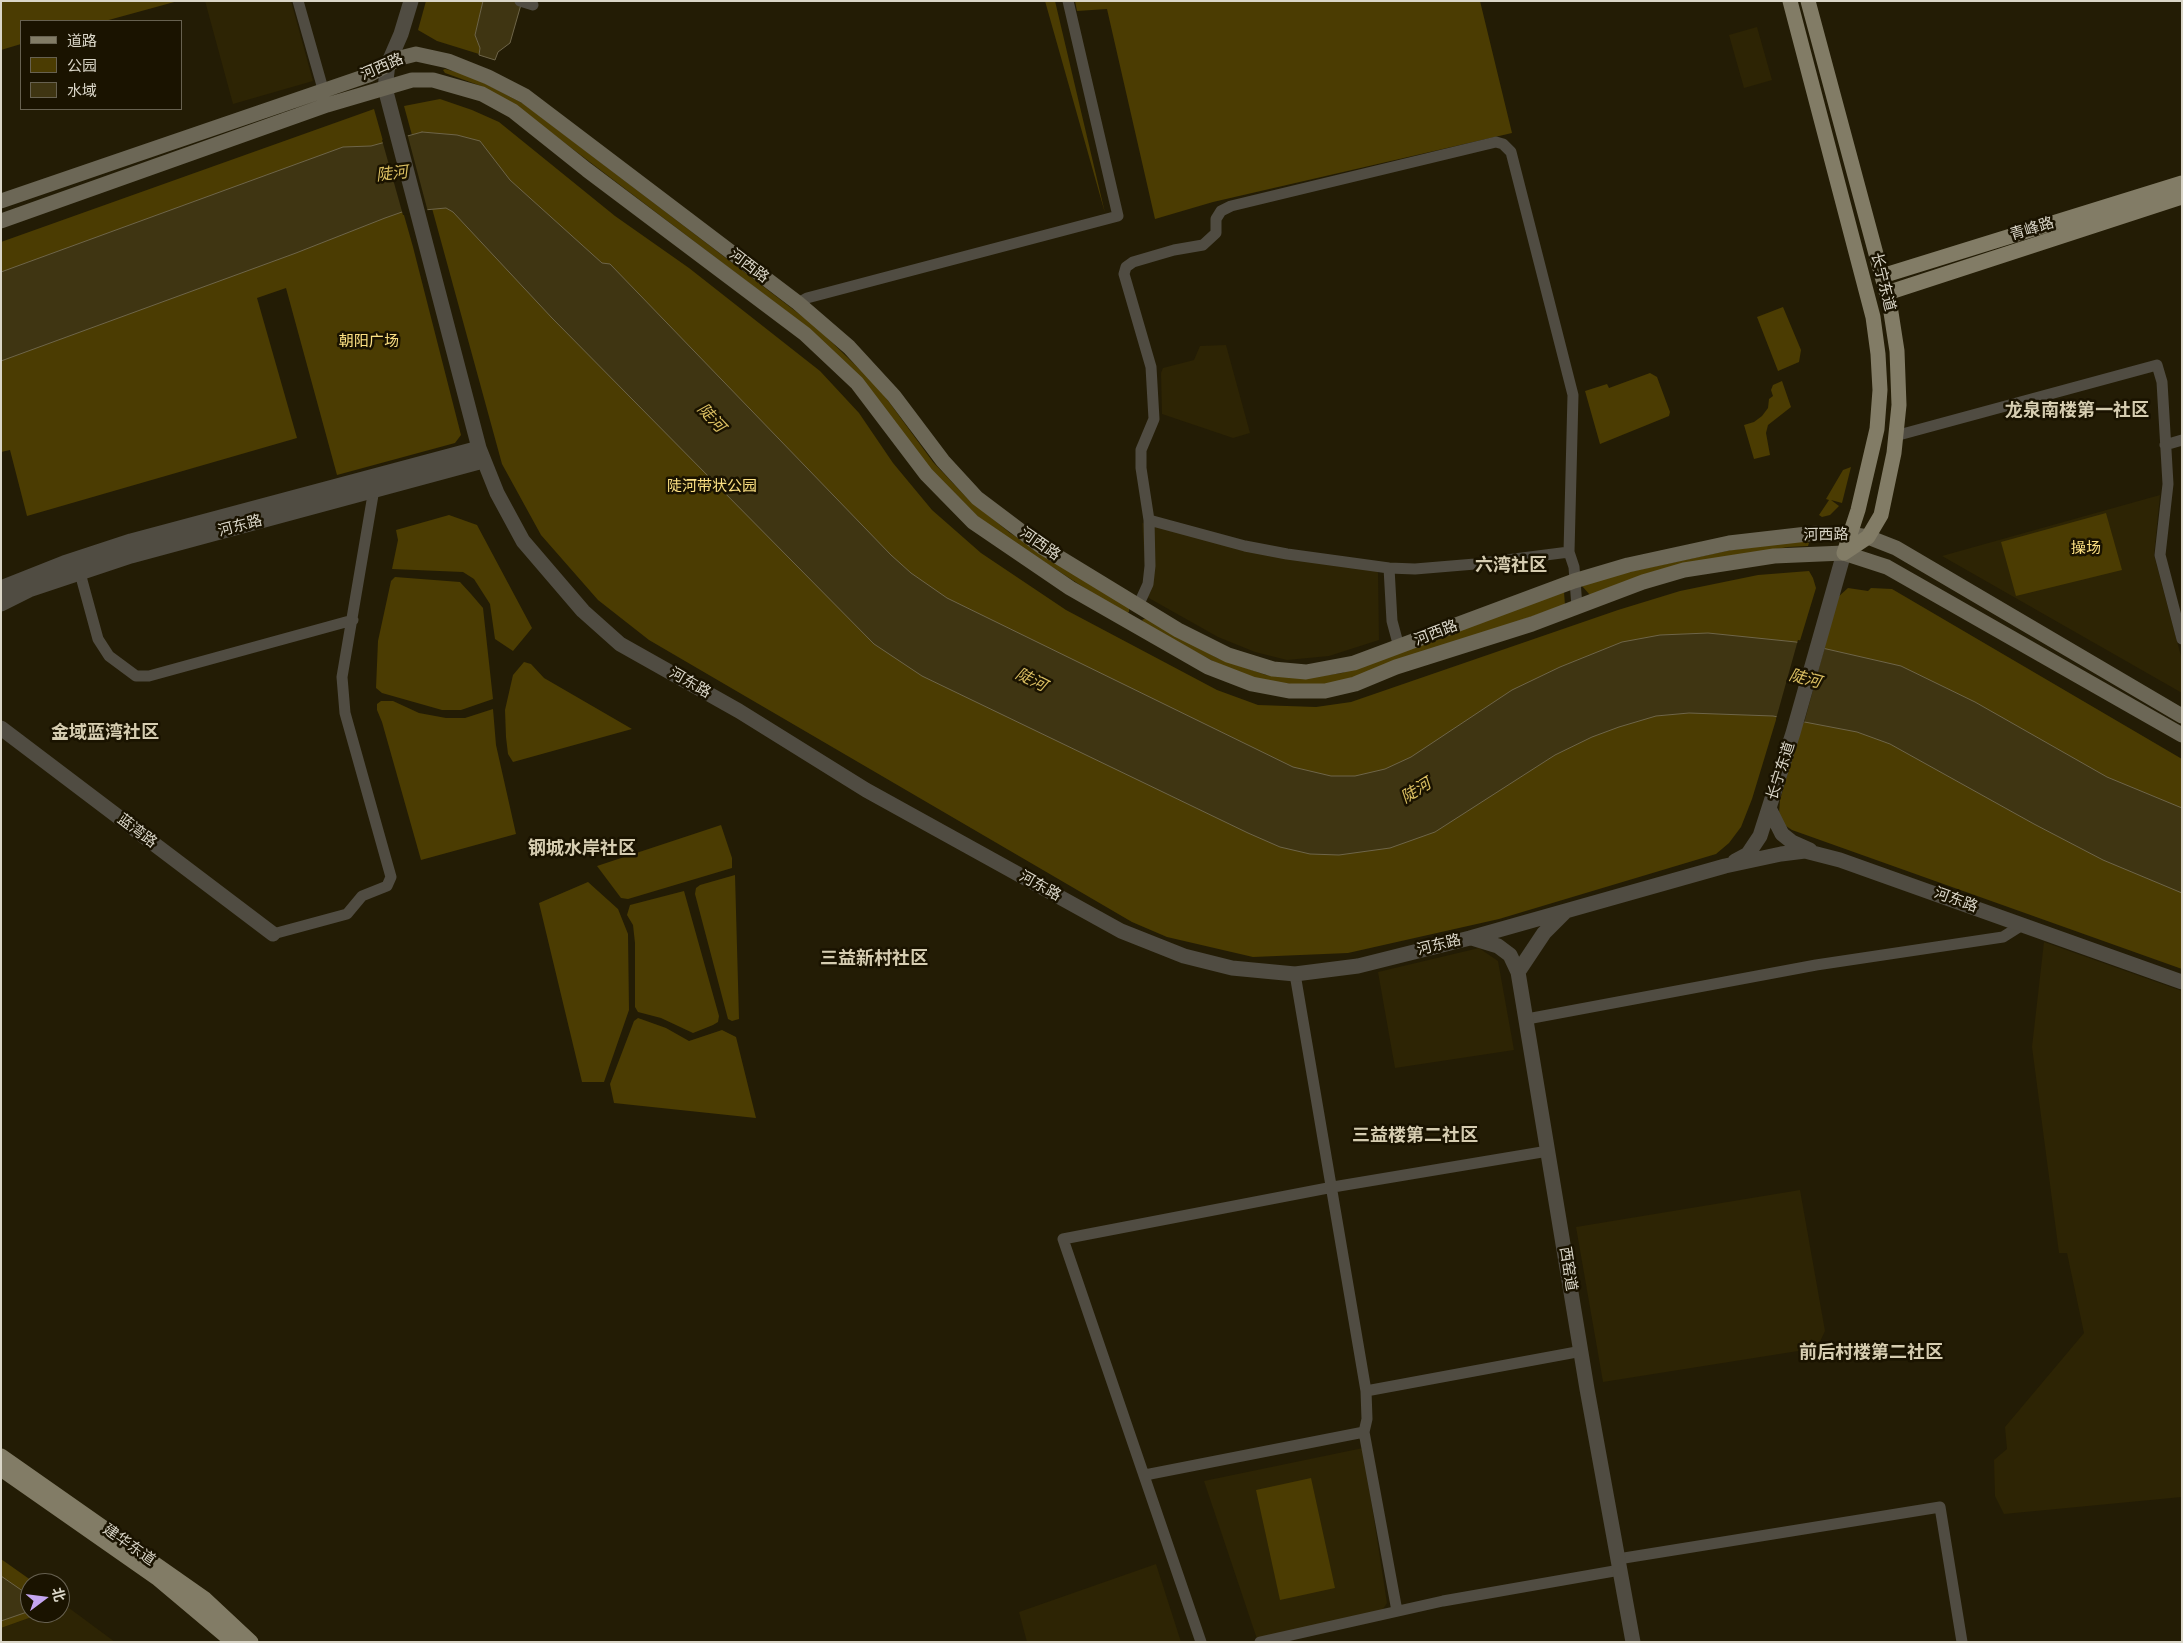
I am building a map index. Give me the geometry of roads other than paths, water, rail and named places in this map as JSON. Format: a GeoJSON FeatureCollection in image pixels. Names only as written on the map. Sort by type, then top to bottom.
{"type":"FeatureCollection","features":[{"type":"Feature","properties":{"kind":"main road","name":"长宁东道"},"geometry":{"type":"LineString","coordinates":[[1790,1],[1873,318],[1878,354],[1880,390],[1876,429],[1858,510],[1844,553]]}},
{"type":"Feature","properties":{"kind":"main road","name":"长宁东道"},"geometry":{"type":"LineString","coordinates":[[1808,1],[1887,293],[1897,351],[1899,405],[1880,515],[1868,537],[1844,553]]}},
{"type":"Feature","properties":{"kind":"main road","name":"河西路"},"geometry":{"type":"LineString","coordinates":[[1,201],[368,75],[388,64],[416,54],[448,62],[488,77],[525,96],[798,303],[850,347],[894,396],[943,461],[977,498],[1042,547],[1178,630],[1228,655],[1273,669],[1306,672],[1354,663],[1574,581],[1628,565],[1729,542],[1816,534],[1849,534],[1868,537],[1896,548],[2182,716]]}},
{"type":"Feature","properties":{"kind":"main road","name":"河西路"},"geometry":{"type":"LineString","coordinates":[[1,221],[327,105],[412,80],[433,80],[482,94],[513,110],[587,170],[805,334],[857,383],[926,474],[973,522],[1070,588],[1208,667],[1252,684],[1289,690],[1325,691],[1355,684],[1396,667],[1532,624],[1643,582],[1684,570],[1774,556],[1844,553],[1887,567],[2182,735]]}},
{"type":"Feature","properties":{"kind":"main road","name":"青峰路"},"geometry":{"type":"LineString","coordinates":[[1882,276],[2182,183]]}},
{"type":"Feature","properties":{"kind":"main road","name":"青峰路"},"geometry":{"type":"LineString","coordinates":[[1887,293],[2182,197]]}},
{"type":"Feature","properties":{"kind":"main road"},"geometry":{"type":"LineString","coordinates":[[1132,623],[1138,606]]}},
{"type":"Feature","properties":{"kind":"main road","name":"建华东道"},"geometry":{"type":"LineString","coordinates":[[1,1456],[205,1599],[251,1642]]}},
{"type":"Feature","properties":{"kind":"main road","name":"建华东道"},"geometry":{"type":"LineString","coordinates":[[1,1468],[157,1578],[233,1642]]}},
{"type":"Feature","properties":{"kind":"street"},"geometry":{"type":"LineString","coordinates":[[298,1],[323,89]]}},
{"type":"Feature","properties":{"kind":"street","name":"河东路"},"geometry":{"type":"LineString","coordinates":[[411,1],[401,34],[388,64],[385,88],[390,113],[422,227],[481,454],[497,493],[523,541],[583,611],[620,644],[739,711],[866,790],[1120,931],[1194,959],[1232,968],[1295,974],[1358,966],[1470,938],[1725,866],[1781,854],[1814,852],[2182,982]]}},
{"type":"Feature","properties":{"kind":"street"},"geometry":{"type":"LineString","coordinates":[[520,1],[533,5]]}},
{"type":"Feature","properties":{"kind":"street"},"geometry":{"type":"LineString","coordinates":[[798,303],[807,298],[1118,216],[1068,1]]}},
{"type":"Feature","properties":{"kind":"street"},"geometry":{"type":"LineString","coordinates":[[1138,606],[1148,584],[1149,520],[1140,468],[1141,450],[1154,419],[1151,367],[1124,274],[1126,267],[1133,262],[1174,250],[1203,245],[1216,233],[1216,219],[1221,211],[1231,206],[1496,142],[1503,144],[1510,152],[1573,395],[1569,552],[1574,567],[1577,607]]}},
{"type":"Feature","properties":{"kind":"street"},"geometry":{"type":"LineString","coordinates":[[1895,436],[2157,365],[2162,382],[2168,484],[2160,555],[2182,639]]}},
{"type":"Feature","properties":{"kind":"street"},"geometry":{"type":"LineString","coordinates":[[2165,445],[2182,440]]}},
{"type":"Feature","properties":{"kind":"street","name":"河东路"},"geometry":{"type":"LineString","coordinates":[[1,604],[30,590],[131,556],[374,489],[481,454]]}},
{"type":"Feature","properties":{"kind":"street","name":"河东路"},"geometry":{"type":"LineString","coordinates":[[1,588],[64,563],[131,541],[481,454]]}},
{"type":"Feature","properties":{"kind":"street"},"geometry":{"type":"LineString","coordinates":[[273,934],[347,914],[362,896],[387,886],[391,877],[345,714],[342,677],[374,489]]}},
{"type":"Feature","properties":{"kind":"street"},"geometry":{"type":"LineString","coordinates":[[1149,520],[1245,546],[1279,553],[1316,560],[1389,568],[1475,564],[1569,552]]}},
{"type":"Feature","properties":{"kind":"street","name":"长宁东道"},"geometry":{"type":"LineString","coordinates":[[1770,808],[1821,641],[1844,553]]}},
{"type":"Feature","properties":{"kind":"street"},"geometry":{"type":"LineString","coordinates":[[1389,568],[1392,621],[1399,647]]}},
{"type":"Feature","properties":{"kind":"street"},"geometry":{"type":"LineString","coordinates":[[80,573],[98,639],[109,656],[136,676],[149,676],[353,620]]}},
{"type":"Feature","properties":{"kind":"street","name":"蓝湾路"},"geometry":{"type":"LineString","coordinates":[[1,728],[273,934]]}},
{"type":"Feature","properties":{"kind":"street"},"geometry":{"type":"LineString","coordinates":[[1770,808],[1782,834],[1792,842],[1814,852]]}},
{"type":"Feature","properties":{"kind":"street","name":"河东路"},"geometry":{"type":"LineString","coordinates":[[1725,866],[1748,854],[1760,836],[1770,808]]}},
{"type":"Feature","properties":{"kind":"street"},"geometry":{"type":"LineString","coordinates":[[1518,972],[1544,932],[1566,911]]}},
{"type":"Feature","properties":{"kind":"street"},"geometry":{"type":"LineString","coordinates":[[1527,1019],[1816,965],[2002,937],[2022,925]]}},
{"type":"Feature","properties":{"kind":"street"},"geometry":{"type":"LineString","coordinates":[[1470,938],[1498,946],[1510,955],[1518,972]]}},
{"type":"Feature","properties":{"kind":"street","name":"西窑道"},"geometry":{"type":"LineString","coordinates":[[1518,972],[1633,1642]]}},
{"type":"Feature","properties":{"kind":"street"},"geometry":{"type":"LineString","coordinates":[[1295,974],[1366,1391],[1367,1419],[1364,1432],[1398,1611]]}},
{"type":"Feature","properties":{"kind":"street"},"geometry":{"type":"LineString","coordinates":[[1201,1642],[1145,1475],[1062,1239],[1332,1187],[1548,1151]]}},
{"type":"Feature","properties":{"kind":"street"},"geometry":{"type":"LineString","coordinates":[[1366,1391],[1582,1351]]}},
{"type":"Feature","properties":{"kind":"street"},"geometry":{"type":"LineString","coordinates":[[1145,1475],[1364,1432]]}},
{"type":"Feature","properties":{"kind":"street"},"geometry":{"type":"LineString","coordinates":[[1268,1641],[1398,1611],[1619,1565],[1940,1507],[1962,1642]]}},
{"type":"Feature","properties":{"kind":"water"},"geometry":{"type":"Polygon","coordinates":[[[483,1],[522,1],[510,43],[498,52],[495,60],[479,55],[480,48],[475,35],[483,1]]]}},
{"type":"Feature","properties":{"kind":"water","name":"陡河"},"geometry":{"type":"Polygon","coordinates":[[[422,132],[457,135],[480,141],[510,180],[602,263],[610,264],[891,555],[911,573],[947,598],[1293,767],[1331,776],[1355,776],[1385,769],[1411,757],[1512,690],[1560,667],[1622,642],[1660,635],[1708,633],[1796,642],[1901,666],[1975,702],[2107,777],[2182,808],[2182,893],[2103,860],[1890,744],[1857,732],[1773,716],[1689,713],[1656,716],[1592,737],[1555,755],[1435,832],[1390,848],[1339,855],[1310,854],[1280,847],[922,676],[874,644],[552,318],[453,212],[446,208],[402,212],[296,253],[1,361],[1,272],[343,147],[371,146],[422,132]]]}},
{"type":"Feature","properties":{"kind":"water"},"geometry":{"type":"Polygon","coordinates":[[[1,1576],[20,1589],[20,1614],[1,1621],[1,1576]]]}},
{"type":"Feature","properties":{"kind":"district","name":"龙泉南楼第一社区"},"geometry":{"type":"Point","coordinates":[2077,411]}},
{"type":"Feature","properties":{"kind":"district","name":"六湾社区"},"geometry":{"type":"Point","coordinates":[1511,566]}},
{"type":"Feature","properties":{"kind":"district","name":"金域蓝湾社区"},"geometry":{"type":"Point","coordinates":[105,733]}},
{"type":"Feature","properties":{"kind":"district","name":"钢城水岸社区"},"geometry":{"type":"Point","coordinates":[582,849]}},
{"type":"Feature","properties":{"kind":"district","name":"三益新村社区"},"geometry":{"type":"Point","coordinates":[874,959]}},
{"type":"Feature","properties":{"kind":"district","name":"三益楼第二社区"},"geometry":{"type":"Point","coordinates":[1415,1136]}},
{"type":"Feature","properties":{"kind":"district","name":"前后村楼第二社区"},"geometry":{"type":"Point","coordinates":[1871,1353]}},
{"type":"Feature","properties":{"kind":"park label","name":"朝阳广场"},"geometry":{"type":"Point","coordinates":[369,342]}},
{"type":"Feature","properties":{"kind":"park label","name":"陡河带状公园"},"geometry":{"type":"Point","coordinates":[712,487]}},
{"type":"Feature","properties":{"kind":"park label","name":"操场"},"geometry":{"type":"Point","coordinates":[2086,549]}}]}
